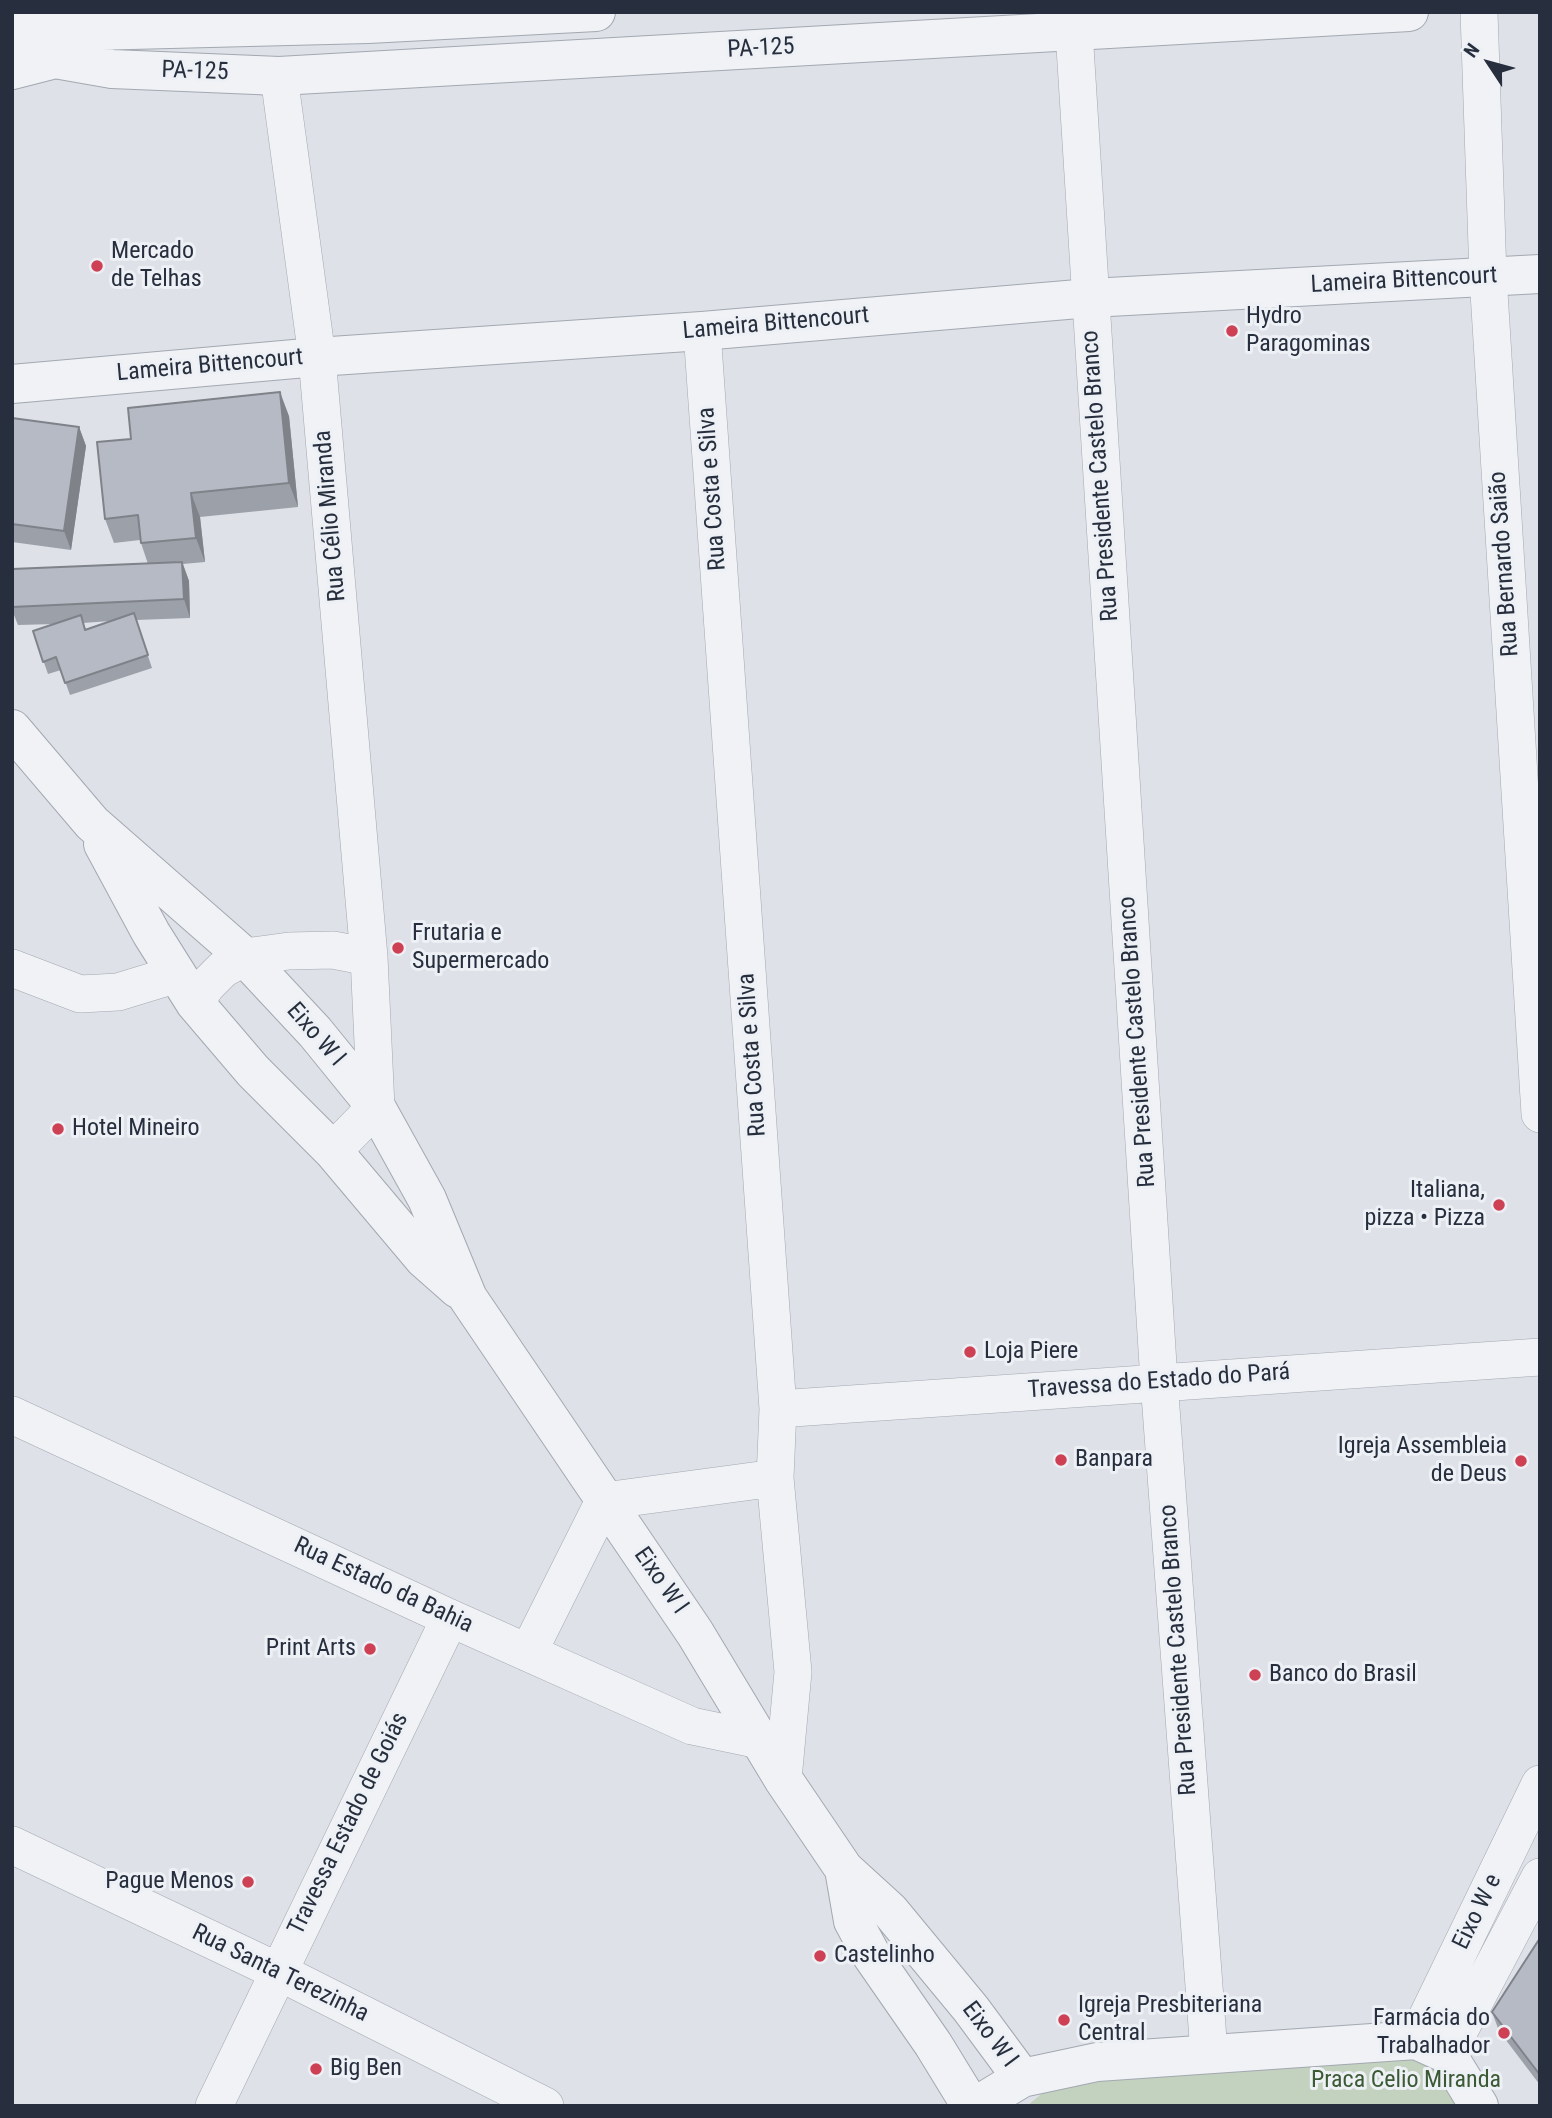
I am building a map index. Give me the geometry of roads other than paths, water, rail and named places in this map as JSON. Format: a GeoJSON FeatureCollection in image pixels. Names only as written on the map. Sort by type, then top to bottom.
{"type":"FeatureCollection","features":[{"type":"Feature","properties":{"kind":"street","name":"PA-125"},"geometry":{"type":"LineString","coordinates":[[12,33],[368,24],[596,12]]}},
{"type":"Feature","properties":{"kind":"street","name":"PA-125"},"geometry":{"type":"LineString","coordinates":[[12,70],[55,60],[112,69],[279,76],[1409,12]]}},
{"type":"Feature","properties":{"kind":"street","name":"Rua Bernardo Saião"},"geometry":{"type":"LineString","coordinates":[[1479,12],[1488,276],[1540,1114]]}},
{"type":"Feature","properties":{"kind":"street","name":"Rua Presidente Castelo Branco"},"geometry":{"type":"LineString","coordinates":[[1074,31],[1159,1381],[1209,2053]]}},
{"type":"Feature","properties":{"kind":"street","name":"Rua Célio Miranda"},"geometry":{"type":"LineString","coordinates":[[279,76],[317,357],[369,957],[376,1107]]}},
{"type":"Feature","properties":{"kind":"street","name":"Lameira Bittencourt"},"geometry":{"type":"LineString","coordinates":[[12,384],[317,357],[702,331],[1090,298],[1540,274]]}},
{"type":"Feature","properties":{"kind":"street","name":"Rua Costa e Silva"},"geometry":{"type":"LineString","coordinates":[[702,331],[778,1409],[775,1478],[793,1672],[783,1779]]}},
{"type":"Feature","properties":{"kind":"street","name":"Eixo W l"},"geometry":{"type":"LineString","coordinates":[[12,729],[92,823],[245,957],[315,1032],[376,1107],[427,1199],[468,1298],[695,1633],[783,1779],[844,1869],[890,1911],[971,2009],[1022,2078]]}},
{"type":"Feature","properties":{"kind":"street","name":"Eixo W l"},"geometry":{"type":"LineString","coordinates":[[92,823],[150,933],[186,988],[253,1071],[333,1151],[424,1259],[468,1298]]}},
{"type":"Feature","properties":{"kind":"street"},"geometry":{"type":"LineString","coordinates":[[12,968],[80,994],[206,986],[223,969],[245,957],[289,951],[333,950],[369,957]]}},
{"type":"Feature","properties":{"kind":"street"},"geometry":{"type":"LineString","coordinates":[[333,1151],[376,1107]]}},
{"type":"Feature","properties":{"kind":"street","name":"Travessa do Estado do Pará"},"geometry":{"type":"LineString","coordinates":[[778,1409],[1540,1357]]}},
{"type":"Feature","properties":{"kind":"street","name":"Rua Estado da Bahia"},"geometry":{"type":"LineString","coordinates":[[12,1415],[450,1618],[692,1726],[759,1740]]}},
{"type":"Feature","properties":{"kind":"street"},"geometry":{"type":"LineString","coordinates":[[528,1653],[604,1501],[775,1478]]}},
{"type":"Feature","properties":{"kind":"street","name":"Travessa Estado de Goiás"},"geometry":{"type":"LineString","coordinates":[[214,2106],[450,1618]]}},
{"type":"Feature","properties":{"kind":"street","name":"Eixo W e"},"geometry":{"type":"LineString","coordinates":[[1432,2047],[1540,1784]]}},
{"type":"Feature","properties":{"kind":"street","name":"Rua Santa Terezinha"},"geometry":{"type":"LineString","coordinates":[[12,1845],[277,1971],[545,2106]]}},
{"type":"Feature","properties":{"kind":"street","name":"Eixo W l"},"geometry":{"type":"LineString","coordinates":[[844,1869],[853,1921],[872,1956],[933,2044],[971,2106]]}},
{"type":"Feature","properties":{"kind":"street","name":"Eixo W e"},"geometry":{"type":"LineString","coordinates":[[1432,2047],[1540,1877]]}},
{"type":"Feature","properties":{"kind":"street"},"geometry":{"type":"LineString","coordinates":[[976,2106],[1022,2078],[1097,2062],[1209,2053],[1432,2047],[1479,2106]]}},
{"type":"Feature","properties":{"kind":"place","name":"Mercado de Telhas"},"geometry":{"type":"Point","coordinates":[97,266]}},
{"type":"Feature","properties":{"kind":"place","name":"Hydro Paragominas"},"geometry":{"type":"Point","coordinates":[1232,331]}},
{"type":"Feature","properties":{"kind":"place","name":"Frutaria e Supermercado"},"geometry":{"type":"Point","coordinates":[398,948]}},
{"type":"Feature","properties":{"kind":"place","name":"Hotel Mineiro"},"geometry":{"type":"Point","coordinates":[58,1129]}},
{"type":"Feature","properties":{"kind":"place","name":"Italiana, pizza • Pizza"},"geometry":{"type":"Point","coordinates":[1499,1205]}},
{"type":"Feature","properties":{"kind":"place","name":"Loja Piere"},"geometry":{"type":"Point","coordinates":[970,1352]}},
{"type":"Feature","properties":{"kind":"place","name":"Banpara"},"geometry":{"type":"Point","coordinates":[1061,1460]}},
{"type":"Feature","properties":{"kind":"place","name":"Igreja Assembleia de Deus"},"geometry":{"type":"Point","coordinates":[1521,1461]}},
{"type":"Feature","properties":{"kind":"place","name":"Print Arts"},"geometry":{"type":"Point","coordinates":[370,1649]}},
{"type":"Feature","properties":{"kind":"place","name":"Banco do Brasil"},"geometry":{"type":"Point","coordinates":[1255,1675]}},
{"type":"Feature","properties":{"kind":"place","name":"Pague Menos"},"geometry":{"type":"Point","coordinates":[248,1882]}},
{"type":"Feature","properties":{"kind":"place","name":"Castelinho"},"geometry":{"type":"Point","coordinates":[820,1956]}},
{"type":"Feature","properties":{"kind":"place","name":"Igreja Presbiteriana Central"},"geometry":{"type":"Point","coordinates":[1064,2020]}},
{"type":"Feature","properties":{"kind":"place","name":"Farmácia do Trabalhador"},"geometry":{"type":"Point","coordinates":[1504,2033]}},
{"type":"Feature","properties":{"kind":"place","name":"Big Ben"},"geometry":{"type":"Point","coordinates":[316,2069]}},
{"type":"Feature","properties":{"kind":"park label","name":"Praca Celio Miranda"},"geometry":{"type":"Point","coordinates":[1406,2081]}}]}
